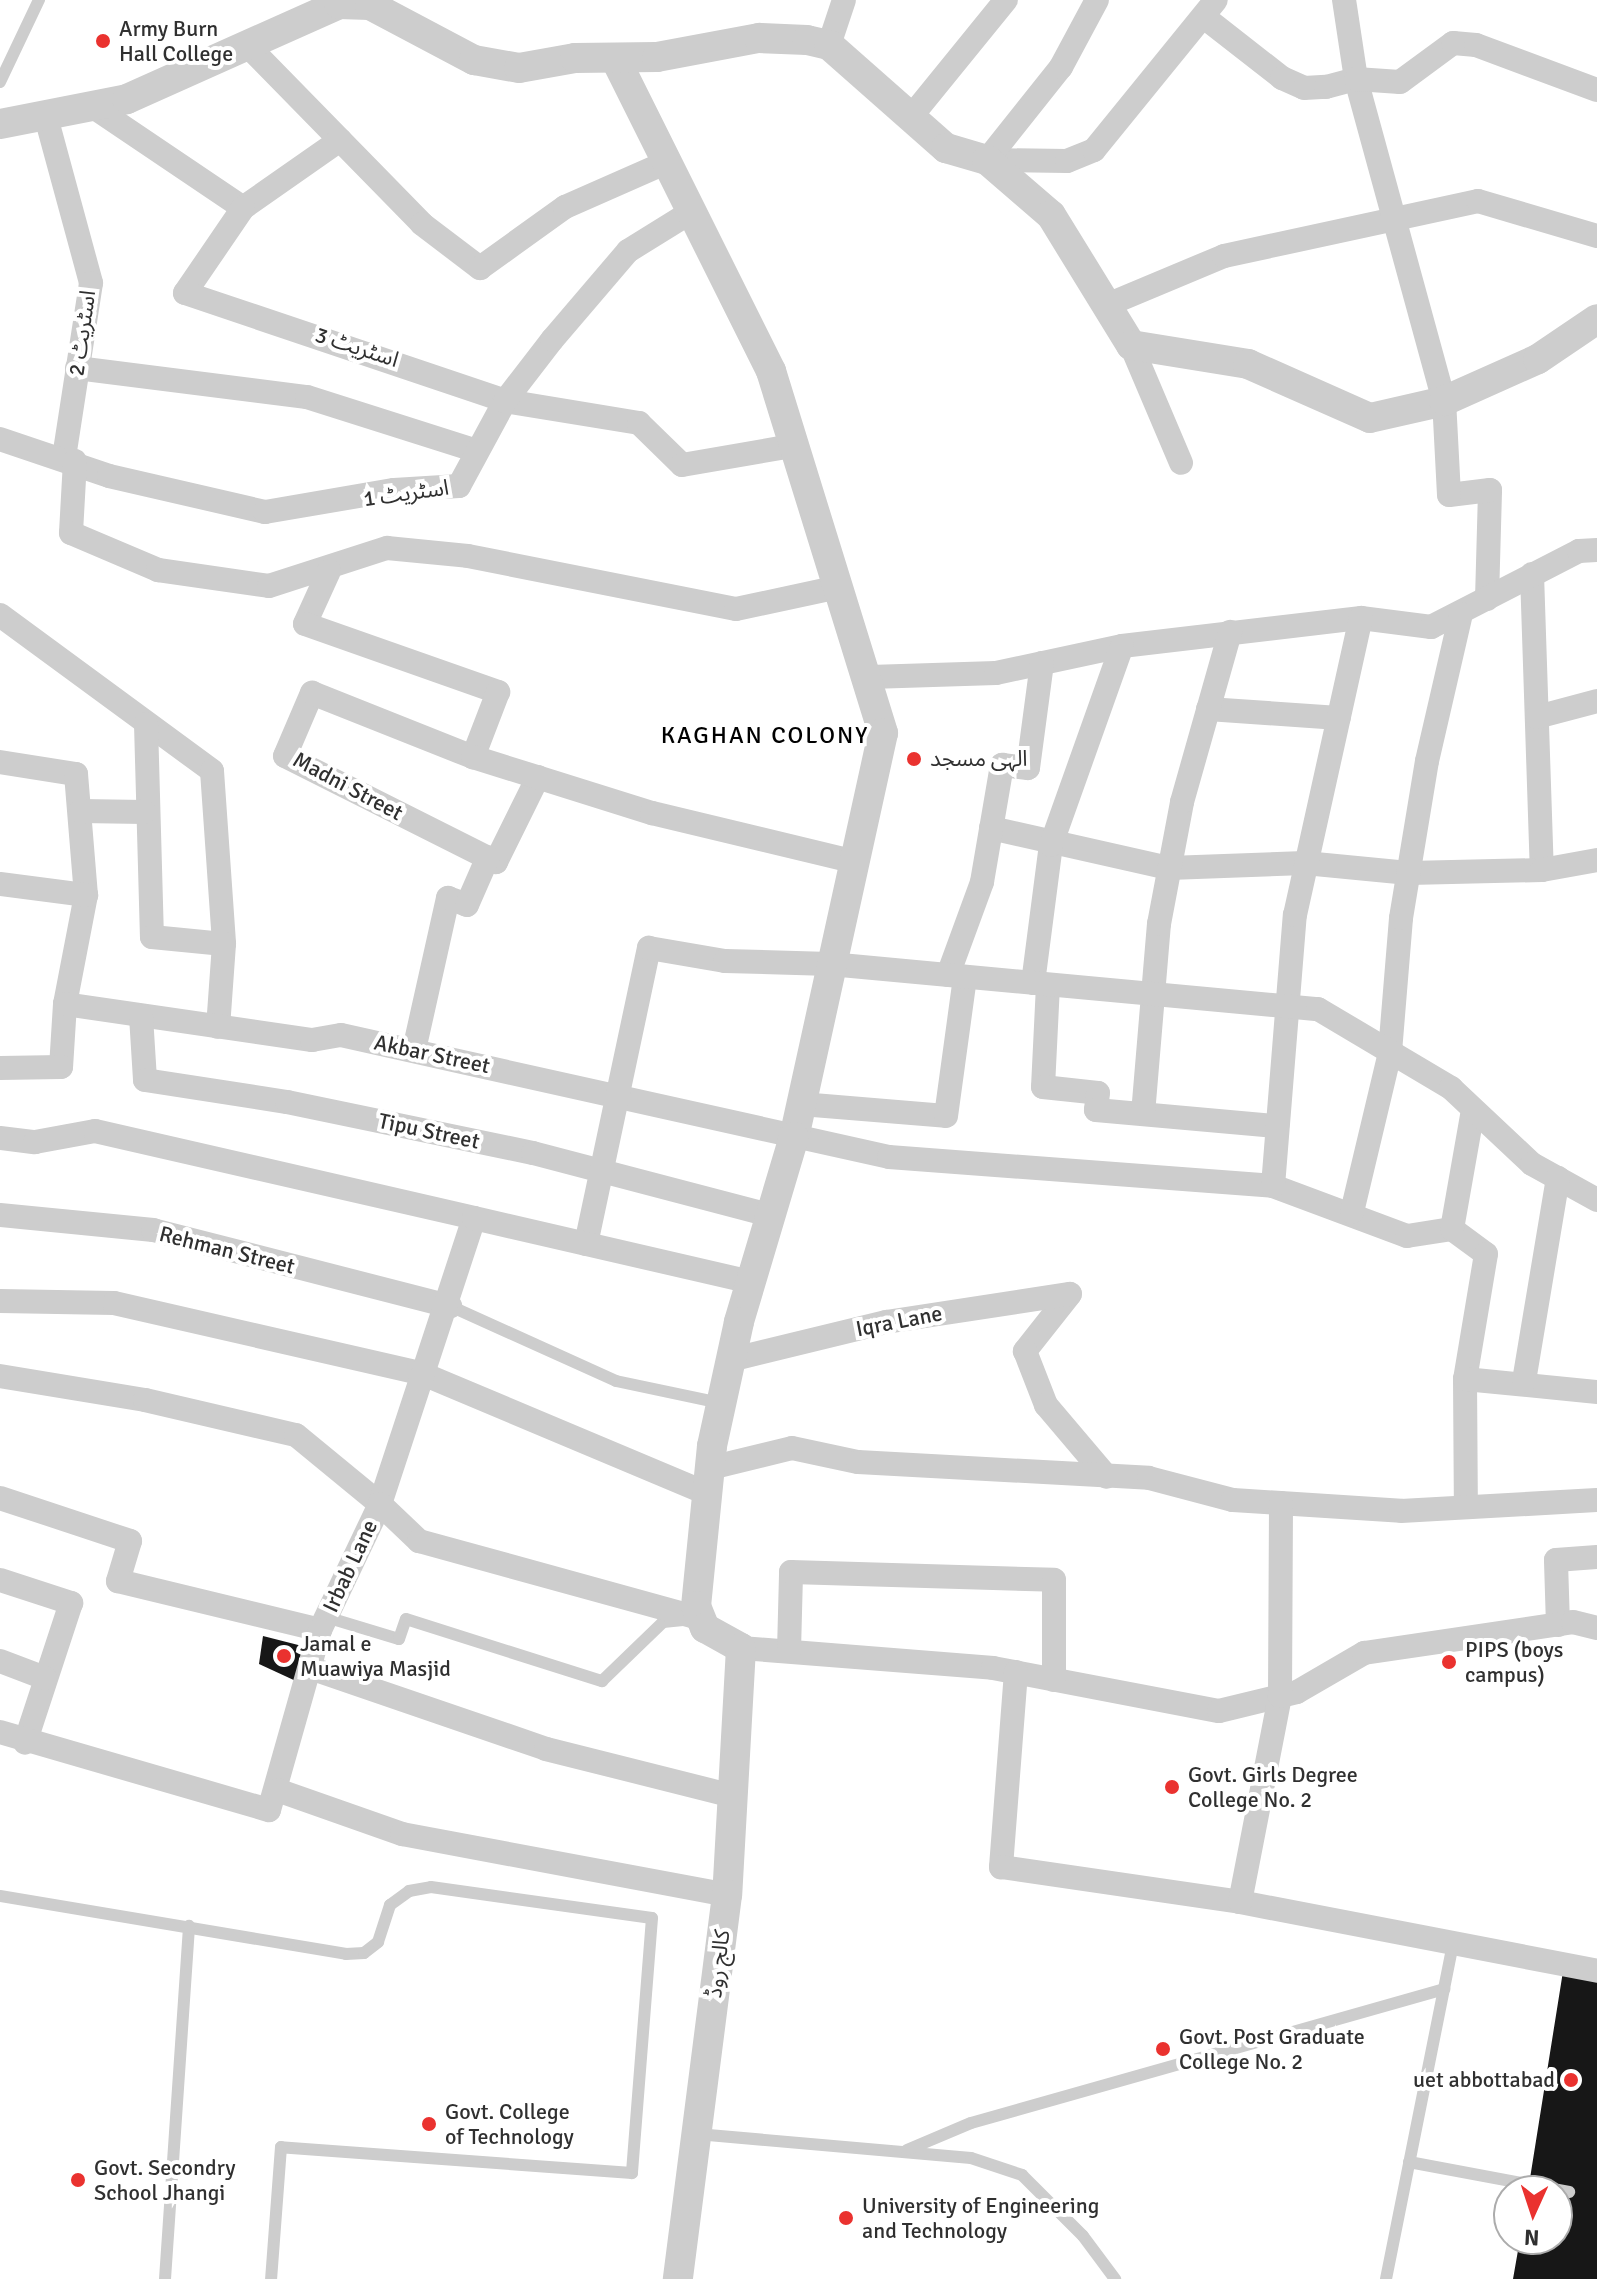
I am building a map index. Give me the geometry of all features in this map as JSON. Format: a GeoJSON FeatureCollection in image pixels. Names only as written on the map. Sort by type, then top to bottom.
{"type":"FeatureCollection","features":[{"type":"Feature","properties":{"kind":"street"},"geometry":{"type":"LineString","coordinates":[[829,45],[844,0]]}},
{"type":"Feature","properties":{"kind":"street"},"geometry":{"type":"LineString","coordinates":[[910,118],[1006,0]]}},
{"type":"Feature","properties":{"kind":"street"},"geometry":{"type":"LineString","coordinates":[[987,160],[1061,67],[1097,0]]}},
{"type":"Feature","properties":{"kind":"street"},"geometry":{"type":"LineString","coordinates":[[1344,0],[1356,79],[1391,220],[1444,401],[1449,495],[1490,490],[1487,599]]}},
{"type":"Feature","properties":{"kind":"street"},"geometry":{"type":"LineString","coordinates":[[0,124],[127,99],[320,10],[370,3],[474,60],[519,68],[759,38],[829,45],[946,148],[987,160],[1067,161],[1094,150],[1210,9],[1304,88],[1356,79],[1400,82],[1453,43],[1476,45],[1597,90]]}},
{"type":"Feature","properties":{"kind":"street"},"geometry":{"type":"LineString","coordinates":[[247,45],[422,224],[480,268],[565,207],[667,162]]}},
{"type":"Feature","properties":{"kind":"street"},"geometry":{"type":"LineString","coordinates":[[615,58],[771,371],[792,446],[870,677],[882,746],[852,861],[794,1137],[720,1403],[698,1555],[698,1618],[741,1648],[1016,1672],[1219,1711],[1280,1696],[1364,1653],[1581,1624],[1556,1560],[1597,1557]]}},
{"type":"Feature","properties":{"kind":"street"},"geometry":{"type":"LineString","coordinates":[[92,106],[243,208],[340,140]]}},
{"type":"Feature","properties":{"kind":"street","name":"اسٹریٹ 2"},"geometry":{"type":"LineString","coordinates":[[46,117],[91,283],[77,368],[70,460],[71,533],[174,572],[269,586],[329,571]]}},
{"type":"Feature","properties":{"kind":"street"},"geometry":{"type":"LineString","coordinates":[[987,160],[1051,215],[1131,345],[1181,463]]}},
{"type":"Feature","properties":{"kind":"street"},"geometry":{"type":"LineString","coordinates":[[1107,305],[1224,256],[1478,201],[1597,236]]}},
{"type":"Feature","properties":{"kind":"street","name":"اسٹریٹ 3"},"geometry":{"type":"LineString","coordinates":[[243,208],[185,293],[505,401],[639,423],[682,465],[792,446]]}},
{"type":"Feature","properties":{"kind":"street","name":"اسٹریٹ 1"},"geometry":{"type":"LineString","coordinates":[[0,439],[70,460],[109,476],[265,512],[394,490],[459,486],[505,401],[628,251],[691,212]]}},
{"type":"Feature","properties":{"kind":"street"},"geometry":{"type":"LineString","coordinates":[[1131,345],[1248,364],[1370,418],[1444,401],[1538,359],[1597,319]]}},
{"type":"Feature","properties":{"kind":"street"},"geometry":{"type":"LineString","coordinates":[[77,368],[307,397],[477,451]]}},
{"type":"Feature","properties":{"kind":"street"},"geometry":{"type":"LineString","coordinates":[[473,757],[498,692],[305,624],[329,571],[387,548],[468,556],[736,609],[839,587]]}},
{"type":"Feature","properties":{"kind":"street"},"geometry":{"type":"LineString","coordinates":[[870,677],[996,673],[1122,646],[1361,618],[1431,627],[1579,551],[1597,550]]}},
{"type":"Feature","properties":{"kind":"street"},"geometry":{"type":"LineString","coordinates":[[1532,574],[1542,870]]}},
{"type":"Feature","properties":{"kind":"street"},"geometry":{"type":"LineString","coordinates":[[1352,1212],[1390,1052],[1409,873],[1461,614]]}},
{"type":"Feature","properties":{"kind":"street"},"geometry":{"type":"LineString","coordinates":[[0,615],[212,771],[224,944],[218,1027]]}},
{"type":"Feature","properties":{"kind":"street"},"geometry":{"type":"LineString","coordinates":[[1273,1186],[1285,1008],[1305,863],[1361,618]]}},
{"type":"Feature","properties":{"kind":"street"},"geometry":{"type":"LineString","coordinates":[[1143,1114],[1150,995],[1169,868],[1230,632]]}},
{"type":"Feature","properties":{"kind":"street"},"geometry":{"type":"LineString","coordinates":[[1122,646],[1051,845],[1040,984],[1043,1087],[1098,1093],[1096,1110],[1277,1126]]}},
{"type":"Feature","properties":{"kind":"street"},"geometry":{"type":"LineString","coordinates":[[801,1104],[946,1116],[956,976],[982,882],[1002,765],[1028,768],[1042,663]]}},
{"type":"Feature","properties":{"kind":"street","name":"Madni Street"},"geometry":{"type":"LineString","coordinates":[[488,857],[285,756],[312,693],[473,757],[652,813],[852,861]]}},
{"type":"Feature","properties":{"kind":"street"},"geometry":{"type":"LineString","coordinates":[[1537,717],[1597,701]]}},
{"type":"Feature","properties":{"kind":"street"},"geometry":{"type":"LineString","coordinates":[[1208,709],[1339,718]]}},
{"type":"Feature","properties":{"kind":"street"},"geometry":{"type":"LineString","coordinates":[[146,724],[144,812],[152,937],[224,944]]}},
{"type":"Feature","properties":{"kind":"street"},"geometry":{"type":"LineString","coordinates":[[0,762],[76,774],[86,895],[65,1004],[61,1067],[0,1068]]}},
{"type":"Feature","properties":{"kind":"street"},"geometry":{"type":"LineString","coordinates":[[414,1050],[448,898],[467,905],[488,857],[496,862],[538,777]]}},
{"type":"Feature","properties":{"kind":"street"},"geometry":{"type":"LineString","coordinates":[[81,811],[144,812]]}},
{"type":"Feature","properties":{"kind":"street"},"geometry":{"type":"LineString","coordinates":[[991,828],[1051,845],[1169,868],[1305,863],[1409,873],[1542,870],[1597,860]]}},
{"type":"Feature","properties":{"kind":"street"},"geometry":{"type":"LineString","coordinates":[[0,884],[86,895]]}},
{"type":"Feature","properties":{"kind":"street"},"geometry":{"type":"LineString","coordinates":[[586,1244],[649,948],[725,961],[830,964],[1318,1009],[1390,1052],[1473,1110],[1532,1164],[1597,1200]]}},
{"type":"Feature","properties":{"kind":"street","name":"Akbar Street"},"geometry":{"type":"LineString","coordinates":[[65,1004],[312,1040],[341,1035],[889,1157],[1273,1186],[1352,1212],[1407,1236],[1452,1229]]}},
{"type":"Feature","properties":{"kind":"street","name":"Tipu Street"},"geometry":{"type":"LineString","coordinates":[[141,1016],[145,1080],[287,1102],[602,1171],[773,1216]]}},
{"type":"Feature","properties":{"kind":"street"},"geometry":{"type":"LineString","coordinates":[[1466,1507],[1465,1379],[1486,1254],[1452,1229],[1473,1110]]}},
{"type":"Feature","properties":{"kind":"street"},"geometry":{"type":"LineString","coordinates":[[0,1138],[35,1142],[95,1131],[752,1282]]}},
{"type":"Feature","properties":{"kind":"street"},"geometry":{"type":"LineString","coordinates":[[1524,1381],[1558,1178]]}},
{"type":"Feature","properties":{"kind":"street","name":"Rehman Street"},"geometry":{"type":"LineString","coordinates":[[0,1215],[153,1230],[450,1306]]}},
{"type":"Feature","properties":{"kind":"street"},"geometry":{"type":"LineString","coordinates":[[0,1376],[145,1400],[296,1435],[380,1504],[423,1374],[450,1306],[474,1218]]}},
{"type":"Feature","properties":{"kind":"street","name":"Iqra Lane"},"geometry":{"type":"LineString","coordinates":[[730,1360],[886,1322],[1070,1294],[1025,1351],[1046,1405],[1107,1477]]}},
{"type":"Feature","properties":{"kind":"street"},"geometry":{"type":"LineString","coordinates":[[0,1301],[114,1303],[298,1340],[423,1374],[709,1481],[792,1448],[858,1462],[1149,1478],[1233,1500],[1401,1511],[1597,1500]]}},
{"type":"Feature","properties":{"kind":"street"},"geometry":{"type":"LineString","coordinates":[[1465,1379],[1524,1381],[1597,1392]]}},
{"type":"Feature","properties":{"kind":"street","name":"Irbab Lane"},"geometry":{"type":"LineString","coordinates":[[0,1498],[130,1541],[118,1581],[323,1624],[380,1504],[419,1541],[698,1618]]}},
{"type":"Feature","properties":{"kind":"street"},"geometry":{"type":"LineString","coordinates":[[1240,1902],[1280,1696],[1281,1503]]}},
{"type":"Feature","properties":{"kind":"street"},"geometry":{"type":"LineString","coordinates":[[789,1651],[791,1572],[1054,1580],[1054,1680]]}},
{"type":"Feature","properties":{"kind":"street"},"geometry":{"type":"LineString","coordinates":[[0,1580],[71,1603],[25,1743]]}},
{"type":"Feature","properties":{"kind":"street"},"geometry":{"type":"LineString","coordinates":[[0,1732],[25,1743],[264,1810],[277,1790],[323,1624]]}},
{"type":"Feature","properties":{"kind":"street","name":"کالج روڈ"},"geometry":{"type":"LineString","coordinates":[[678,2279],[727,1895],[741,1648]]}},
{"type":"Feature","properties":{"kind":"street"},"geometry":{"type":"LineString","coordinates":[[0,1661],[45,1678]]}},
{"type":"Feature","properties":{"kind":"street"},"geometry":{"type":"LineString","coordinates":[[310,1668],[546,1749],[733,1796]]}},
{"type":"Feature","properties":{"kind":"street"},"geometry":{"type":"LineString","coordinates":[[1016,1672],[1001,1867],[1240,1902],[1597,1971]]}},
{"type":"Feature","properties":{"kind":"street"},"geometry":{"type":"LineString","coordinates":[[277,1790],[402,1834],[727,1895]]}},
{"type":"Feature","properties":{"kind":"lane"},"geometry":{"type":"LineString","coordinates":[[0,82],[39,0]]}},
{"type":"Feature","properties":{"kind":"lane"},"geometry":{"type":"LineString","coordinates":[[450,1306],[616,1381],[720,1403]]}},
{"type":"Feature","properties":{"kind":"lane"},"geometry":{"type":"LineString","coordinates":[[323,1624],[399,1639],[406,1619],[602,1681],[663,1622],[698,1618]]}},
{"type":"Feature","properties":{"kind":"lane"},"geometry":{"type":"LineString","coordinates":[[0,1896],[364,1953],[378,1942],[390,1905],[409,1891],[431,1887],[652,1918],[632,2173],[281,2147],[271,2279]]}},
{"type":"Feature","properties":{"kind":"lane"},"geometry":{"type":"LineString","coordinates":[[165,2279],[189,1926]]}},
{"type":"Feature","properties":{"kind":"lane"},"geometry":{"type":"LineString","coordinates":[[1386,2279],[1453,1944]]}},
{"type":"Feature","properties":{"kind":"lane"},"geometry":{"type":"LineString","coordinates":[[907,2150],[971,2123],[1444,1989]]}},
{"type":"Feature","properties":{"kind":"lane"},"geometry":{"type":"LineString","coordinates":[[696,2134],[907,2150],[971,2158],[1022,2175],[1083,2236],[1115,2279]]}},
{"type":"Feature","properties":{"kind":"lane"},"geometry":{"type":"LineString","coordinates":[[1409,2162],[1493,2178]]}},
{"type":"Feature","properties":{"kind":"building","name":"Jamal e Muawiya Masjid"},"geometry":{"type":"Polygon","coordinates":[[[263,1636],[310,1648],[298,1682],[259,1664],[263,1636]]]}},
{"type":"Feature","properties":{"kind":"building","name":"uet abbottabad"},"geometry":{"type":"Polygon","coordinates":[[[1564,1965],[1597,1970],[1597,2279],[1513,2279],[1517,2255],[1573,2255],[1573,2175],[1531,2175],[1564,1965]]]}},
{"type":"Feature","properties":{"kind":"place","name":"Army Burn Hall College"},"geometry":{"type":"Point","coordinates":[103,41]}},
{"type":"Feature","properties":{"kind":"place","name":"الہی مسجد"},"geometry":{"type":"Point","coordinates":[914,759]}},
{"type":"Feature","properties":{"kind":"place","name":"Jamal e Muawiya Masjid"},"geometry":{"type":"Point","coordinates":[284,1656]}},
{"type":"Feature","properties":{"kind":"place","name":"PIPS (boys campus)"},"geometry":{"type":"Point","coordinates":[1449,1662]}},
{"type":"Feature","properties":{"kind":"place","name":"Govt. Girls Degree College No. 2"},"geometry":{"type":"Point","coordinates":[1172,1787]}},
{"type":"Feature","properties":{"kind":"place","name":"Govt. Post Graduate College No. 2"},"geometry":{"type":"Point","coordinates":[1163,2049]}},
{"type":"Feature","properties":{"kind":"place","name":"uet abbottabad"},"geometry":{"type":"Point","coordinates":[1571,2080]}},
{"type":"Feature","properties":{"kind":"place","name":"Govt. College of Technology"},"geometry":{"type":"Point","coordinates":[429,2124]}},
{"type":"Feature","properties":{"kind":"place","name":"Govt. Secondry School Jhangi"},"geometry":{"type":"Point","coordinates":[78,2180]}},
{"type":"Feature","properties":{"kind":"place","name":"University of Engineering and Technology"},"geometry":{"type":"Point","coordinates":[846,2218]}},
{"type":"Feature","properties":{"kind":"district","name":"KAGHAN COLONY"},"geometry":{"type":"Point","coordinates":[765,736]}}]}
